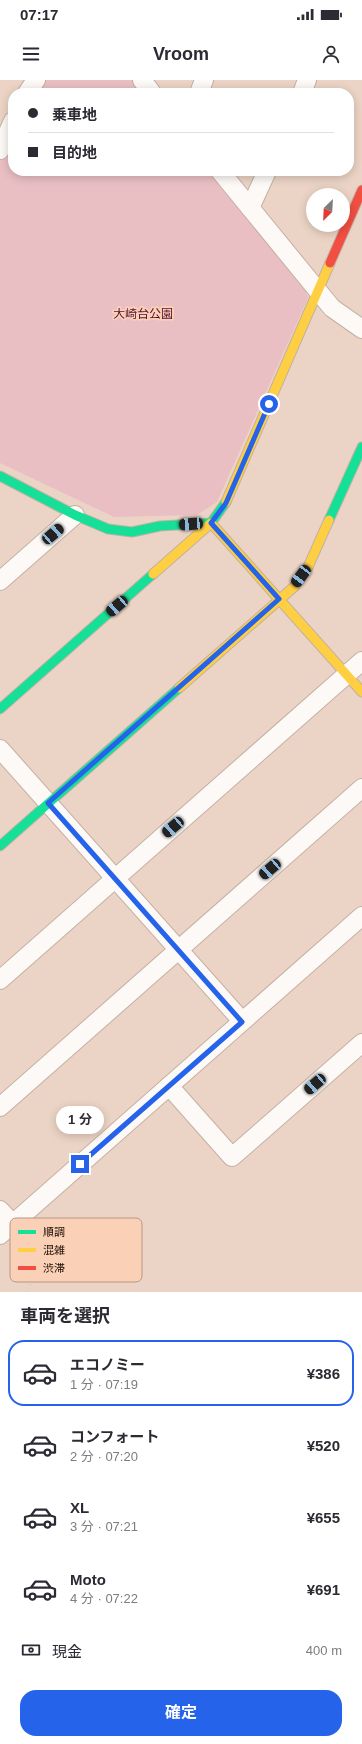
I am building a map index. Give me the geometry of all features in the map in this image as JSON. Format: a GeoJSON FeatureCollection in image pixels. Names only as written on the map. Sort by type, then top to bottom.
{"type":"FeatureCollection","features":[{"type":"Feature","properties":{"kind":"street"},"geometry":{"type":"LineString","coordinates":[[30,88],[36,80]]}},
{"type":"Feature","properties":{"kind":"street"},"geometry":{"type":"LineString","coordinates":[[142,80],[148,88]]}},
{"type":"Feature","properties":{"kind":"street"},"geometry":{"type":"LineString","coordinates":[[0,150],[8,132]]}},
{"type":"Feature","properties":{"kind":"street"},"geometry":{"type":"LineString","coordinates":[[224,176],[332,308],[362,329]]}},
{"type":"Feature","properties":{"kind":"street"},"geometry":{"type":"LineString","coordinates":[[250,208],[265,176]]}},
{"type":"Feature","properties":{"kind":"street"},"geometry":{"type":"LineString","coordinates":[[0,709],[211,523],[226,503],[362,190]]}},
{"type":"Feature","properties":{"kind":"street"},"geometry":{"type":"LineString","coordinates":[[0,846],[294,586],[308,567],[362,447]]}},
{"type":"Feature","properties":{"kind":"street"},"geometry":{"type":"LineString","coordinates":[[0,476],[75,515],[108,529],[132,532],[160,526],[211,523]]}},
{"type":"Feature","properties":{"kind":"street"},"geometry":{"type":"LineString","coordinates":[[0,581],[75,515]]}},
{"type":"Feature","properties":{"kind":"street"},"geometry":{"type":"LineString","coordinates":[[211,523],[362,692]]}},
{"type":"Feature","properties":{"kind":"street"},"geometry":{"type":"LineString","coordinates":[[0,980],[362,661]]}},
{"type":"Feature","properties":{"kind":"street"},"geometry":{"type":"LineString","coordinates":[[0,749],[242,1022]]}},
{"type":"Feature","properties":{"kind":"street"},"geometry":{"type":"LineString","coordinates":[[0,1107],[362,788]]}},
{"type":"Feature","properties":{"kind":"street"},"geometry":{"type":"LineString","coordinates":[[19,1218],[362,916]]}},
{"type":"Feature","properties":{"kind":"street"},"geometry":{"type":"LineString","coordinates":[[169,1086],[232,1157],[362,1042]]}},
{"type":"Feature","properties":{"kind":"street"},"geometry":{"type":"LineString","coordinates":[[0,1210],[6,1229]]}},
{"type":"Feature","properties":{"kind":"path"},"geometry":{"type":"LineString","coordinates":[[36,1203],[48,1218]]}},
{"type":"Feature","properties":{"kind":"path"},"geometry":{"type":"LineString","coordinates":[[26,1292],[33,1282]]}},
{"type":"Feature","properties":{"kind":"green space"},"geometry":{"type":"Polygon","coordinates":[[[44,80],[135,80],[142,88],[37,88],[44,80]]]}},
{"type":"Feature","properties":{"kind":"green space","name":"大崎台公園"},"geometry":{"type":"Polygon","coordinates":[[[8,143],[8,176],[216,176],[305,287],[308,298],[217,502],[197,515],[114,517],[0,463],[0,161],[8,143]]]}},
{"type":"Feature","properties":{"kind":"traffic: fast"},"geometry":{"type":"LineString","coordinates":[[329,520],[362,447]]}},
{"type":"Feature","properties":{"kind":"traffic: fast"},"geometry":{"type":"LineString","coordinates":[[0,476],[75,515],[108,529],[132,532],[160,526],[211,523],[226,502]]}},
{"type":"Feature","properties":{"kind":"traffic: fast"},"geometry":{"type":"LineString","coordinates":[[0,709],[153,574]]}},
{"type":"Feature","properties":{"kind":"traffic: fast"},"geometry":{"type":"LineString","coordinates":[[0,846],[179,688]]}},
{"type":"Feature","properties":{"kind":"traffic: slow"},"geometry":{"type":"LineString","coordinates":[[226,502],[330,263]]}},
{"type":"Feature","properties":{"kind":"traffic: slow"},"geometry":{"type":"LineString","coordinates":[[179,688],[295,586],[308,567],[329,520]]}},
{"type":"Feature","properties":{"kind":"traffic: slow"},"geometry":{"type":"LineString","coordinates":[[153,574],[211,523],[362,692]]}},
{"type":"Feature","properties":{"kind":"traffic: jam"},"geometry":{"type":"LineString","coordinates":[[330,263],[362,190]]}},
{"type":"Feature","properties":{"kind":"route"},"geometry":{"type":"LineString","coordinates":[[80,1164],[242,1022],[48,803],[279,599],[211,523],[226,503],[269,404]]}}]}
